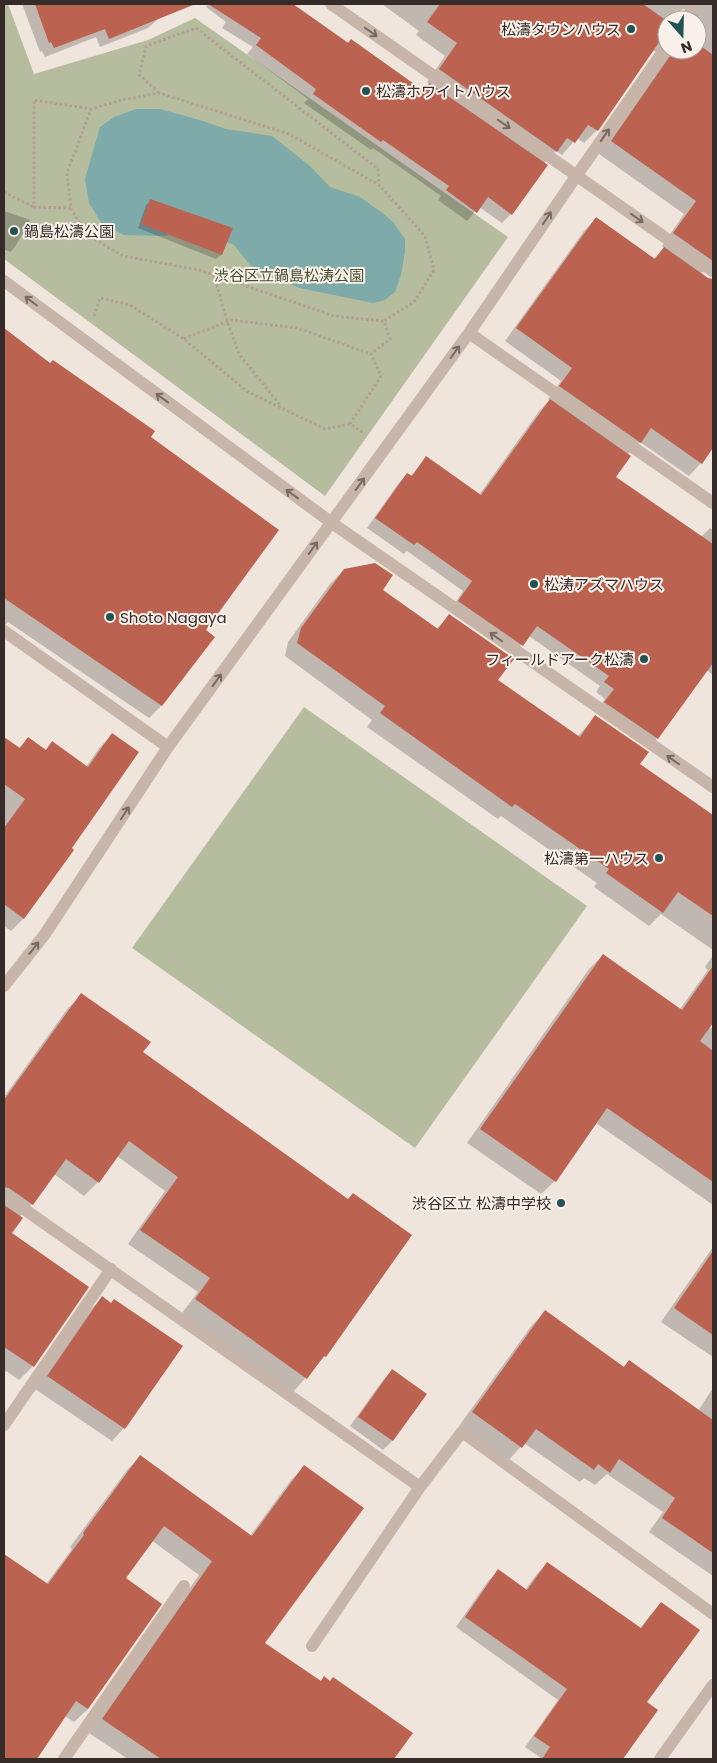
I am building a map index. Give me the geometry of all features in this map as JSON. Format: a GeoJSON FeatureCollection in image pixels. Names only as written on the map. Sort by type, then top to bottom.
{"type":"FeatureCollection","features":[{"type":"Feature","properties":{"kind":"street"},"geometry":{"type":"LineString","coordinates":[[331,4],[713,271]]}},
{"type":"Feature","properties":{"kind":"street"},"geometry":{"type":"LineString","coordinates":[[4,985],[45,934],[168,747],[470,333],[657,60]]}},
{"type":"Feature","properties":{"kind":"street"},"geometry":{"type":"LineString","coordinates":[[4,281],[332,524],[713,787]]}},
{"type":"Feature","properties":{"kind":"street"},"geometry":{"type":"LineString","coordinates":[[470,333],[713,503]]}},
{"type":"Feature","properties":{"kind":"street"},"geometry":{"type":"LineString","coordinates":[[4,632],[168,747]]}},
{"type":"Feature","properties":{"kind":"street"},"geometry":{"type":"LineString","coordinates":[[4,1195],[420,1486]]}},
{"type":"Feature","properties":{"kind":"street"},"geometry":{"type":"LineString","coordinates":[[4,1424],[111,1269]]}},
{"type":"Feature","properties":{"kind":"street"},"geometry":{"type":"LineString","coordinates":[[312,1646],[420,1486],[462,1432],[713,1614]]}},
{"type":"Feature","properties":{"kind":"street"},"geometry":{"type":"LineString","coordinates":[[64,1759],[184,1586]]}},
{"type":"Feature","properties":{"kind":"street"},"geometry":{"type":"LineString","coordinates":[[660,1759],[713,1685]]}},
{"type":"Feature","properties":{"kind":"path"},"geometry":{"type":"LineString","coordinates":[[92,109],[67,173],[71,208],[86,234],[123,256],[199,270],[334,316],[384,321],[414,302],[434,270],[425,236],[379,185],[289,134],[159,93],[140,75],[146,46],[196,28],[378,169],[379,185]]}},
{"type":"Feature","properties":{"kind":"path"},"geometry":{"type":"LineString","coordinates":[[34,208],[34,100],[92,109],[122,100],[159,93]]}},
{"type":"Feature","properties":{"kind":"path"},"geometry":{"type":"LineString","coordinates":[[4,192],[34,208],[71,208]]}},
{"type":"Feature","properties":{"kind":"path"},"geometry":{"type":"LineString","coordinates":[[214,275],[239,354],[282,409]]}},
{"type":"Feature","properties":{"kind":"path"},"geometry":{"type":"LineString","coordinates":[[86,341],[100,298],[130,304],[184,339],[248,392],[325,429],[350,424],[386,448]]}},
{"type":"Feature","properties":{"kind":"path"},"geometry":{"type":"LineString","coordinates":[[184,339],[231,320],[297,328],[371,354],[380,376],[350,424]]}},
{"type":"Feature","properties":{"kind":"path"},"geometry":{"type":"LineString","coordinates":[[371,354],[390,339],[384,321]]}},
{"type":"Feature","properties":{"kind":"green space","name":"渋谷区立鍋島松涛公園"},"geometry":{"type":"Polygon","coordinates":[[[4,4],[8,4],[34,74],[148,40],[195,18],[508,237],[325,496],[4,259],[4,4]]]}},
{"type":"Feature","properties":{"kind":"green space"},"geometry":{"type":"Polygon","coordinates":[[[304,707],[587,906],[415,1148],[132,948],[304,707]]]}},
{"type":"Feature","properties":{"kind":"water"},"geometry":{"type":"Polygon","coordinates":[[[136,109],[160,109],[226,129],[272,136],[310,166],[330,187],[360,197],[393,222],[405,239],[401,275],[395,292],[385,300],[373,303],[299,288],[250,265],[234,245],[191,227],[165,236],[124,235],[102,224],[89,203],[85,179],[100,127],[114,117],[136,109]]]}},
{"type":"Feature","properties":{"kind":"building"},"geometry":{"type":"Polygon","coordinates":[[[35,4],[193,5],[109,39],[105,29],[54,48],[51,42],[49,43],[35,4]]]}},
{"type":"Feature","properties":{"kind":"building"},"geometry":{"type":"Polygon","coordinates":[[[208,4],[293,4],[348,43],[351,39],[424,91],[429,83],[548,165],[512,215],[488,197],[477,213],[446,190],[449,186],[383,140],[381,142],[313,94],[316,89],[256,45],[261,38],[208,4]]]}},
{"type":"Feature","properties":{"kind":"building"},"geometry":{"type":"Polygon","coordinates":[[[440,4],[643,4],[657,14],[657,45],[598,131],[588,125],[575,143],[567,138],[557,152],[439,69],[457,43],[427,22],[440,4]]]}},
{"type":"Feature","properties":{"kind":"building"},"geometry":{"type":"Polygon","coordinates":[[[707,50],[713,55],[713,261],[673,233],[696,201],[611,141],[667,60],[707,60],[707,50]]]}},
{"type":"Feature","properties":{"kind":"building"},"geometry":{"type":"Polygon","coordinates":[[[150,199],[233,228],[222,255],[141,224],[150,199]]]}},
{"type":"Feature","properties":{"kind":"building"},"geometry":{"type":"Polygon","coordinates":[[[596,217],[655,259],[664,247],[708,278],[713,279],[713,448],[702,464],[651,428],[641,443],[559,386],[572,368],[516,328],[596,217]]]}},
{"type":"Feature","properties":{"kind":"building"},"geometry":{"type":"Polygon","coordinates":[[[4,328],[50,363],[53,360],[155,431],[151,437],[279,530],[206,630],[215,637],[162,706],[4,598],[4,328]]]}},
{"type":"Feature","properties":{"kind":"building"},"geometry":{"type":"Polygon","coordinates":[[[550,399],[631,456],[616,477],[713,544],[713,663],[658,739],[604,702],[614,689],[604,682],[609,676],[537,626],[523,646],[458,601],[472,581],[417,542],[414,545],[375,518],[407,473],[412,476],[426,456],[481,495],[550,399]]]}},
{"type":"Feature","properties":{"kind":"building"},"geometry":{"type":"Polygon","coordinates":[[[375,563],[393,575],[383,590],[438,629],[449,614],[514,659],[498,680],[580,737],[595,715],[649,752],[640,764],[713,815],[713,916],[678,892],[663,913],[606,873],[609,869],[515,804],[512,807],[380,713],[385,706],[297,643],[301,628],[344,569],[375,563]]]}},
{"type":"Feature","properties":{"kind":"building"},"geometry":{"type":"Polygon","coordinates":[[[112,733],[139,752],[72,848],[74,850],[24,919],[4,904],[4,828],[25,799],[4,784],[4,737],[20,748],[28,737],[46,750],[52,741],[88,767],[112,733]]]}},
{"type":"Feature","properties":{"kind":"building"},"geometry":{"type":"Polygon","coordinates":[[[603,954],[682,1010],[713,966],[713,1023],[700,1041],[713,1051],[713,1182],[607,1108],[556,1182],[480,1129],[603,954]]]}},
{"type":"Feature","properties":{"kind":"building"},"geometry":{"type":"Polygon","coordinates":[[[81,993],[151,1042],[143,1052],[348,1199],[353,1193],[412,1235],[326,1357],[324,1356],[307,1379],[195,1299],[210,1278],[140,1230],[178,1177],[129,1141],[99,1183],[66,1159],[33,1205],[9,1188],[4,1187],[4,1100],[81,993]]]}},
{"type":"Feature","properties":{"kind":"building"},"geometry":{"type":"Polygon","coordinates":[[[4,1205],[23,1218],[12,1233],[89,1287],[34,1367],[4,1347],[4,1205]]]}},
{"type":"Feature","properties":{"kind":"building"},"geometry":{"type":"Polygon","coordinates":[[[713,1251],[713,1335],[674,1308],[713,1251]]]}},
{"type":"Feature","properties":{"kind":"building"},"geometry":{"type":"Polygon","coordinates":[[[102,1296],[111,1303],[114,1299],[183,1346],[125,1429],[47,1376],[102,1296]]]}},
{"type":"Feature","properties":{"kind":"building"},"geometry":{"type":"Polygon","coordinates":[[[545,1310],[624,1367],[629,1360],[713,1420],[713,1553],[662,1518],[675,1498],[619,1459],[610,1473],[598,1464],[594,1470],[536,1429],[522,1448],[472,1412],[545,1310]]]}},
{"type":"Feature","properties":{"kind":"building"},"geometry":{"type":"Polygon","coordinates":[[[392,1369],[427,1394],[393,1441],[358,1417],[392,1369]]]}},
{"type":"Feature","properties":{"kind":"building"},"geometry":{"type":"Polygon","coordinates":[[[140,1455],[252,1536],[304,1465],[364,1508],[265,1643],[321,1681],[324,1676],[330,1681],[333,1677],[413,1733],[394,1759],[161,1759],[102,1719],[212,1561],[164,1526],[126,1578],[162,1604],[88,1709],[76,1701],[37,1759],[4,1759],[4,1554],[48,1584],[140,1455]]]}},
{"type":"Feature","properties":{"kind":"building"},"geometry":{"type":"Polygon","coordinates":[[[547,1562],[641,1628],[661,1602],[700,1630],[647,1702],[658,1710],[623,1759],[542,1759],[550,1747],[534,1736],[567,1689],[465,1617],[498,1569],[527,1590],[547,1562]]]}},
{"type":"Feature","properties":{"kind":"place","name":"松濤タウンハウス"},"geometry":{"type":"Point","coordinates":[631,29]}},
{"type":"Feature","properties":{"kind":"place","name":"松濤ホワイトハウス"},"geometry":{"type":"Point","coordinates":[366,91]}},
{"type":"Feature","properties":{"kind":"place","name":"鍋島松濤公園"},"geometry":{"type":"Point","coordinates":[14,231]}},
{"type":"Feature","properties":{"kind":"place","name":"松涛アズマハウス"},"geometry":{"type":"Point","coordinates":[534,584]}},
{"type":"Feature","properties":{"kind":"place","name":"Shoto Nagaya"},"geometry":{"type":"Point","coordinates":[110,617]}},
{"type":"Feature","properties":{"kind":"place","name":"フィールドアーク松濤"},"geometry":{"type":"Point","coordinates":[644,659]}},
{"type":"Feature","properties":{"kind":"place","name":"松濤第一ハウス"},"geometry":{"type":"Point","coordinates":[659,858]}},
{"type":"Feature","properties":{"kind":"place","name":"渋谷区立 松濤中学校"},"geometry":{"type":"Point","coordinates":[561,1203]}}]}
